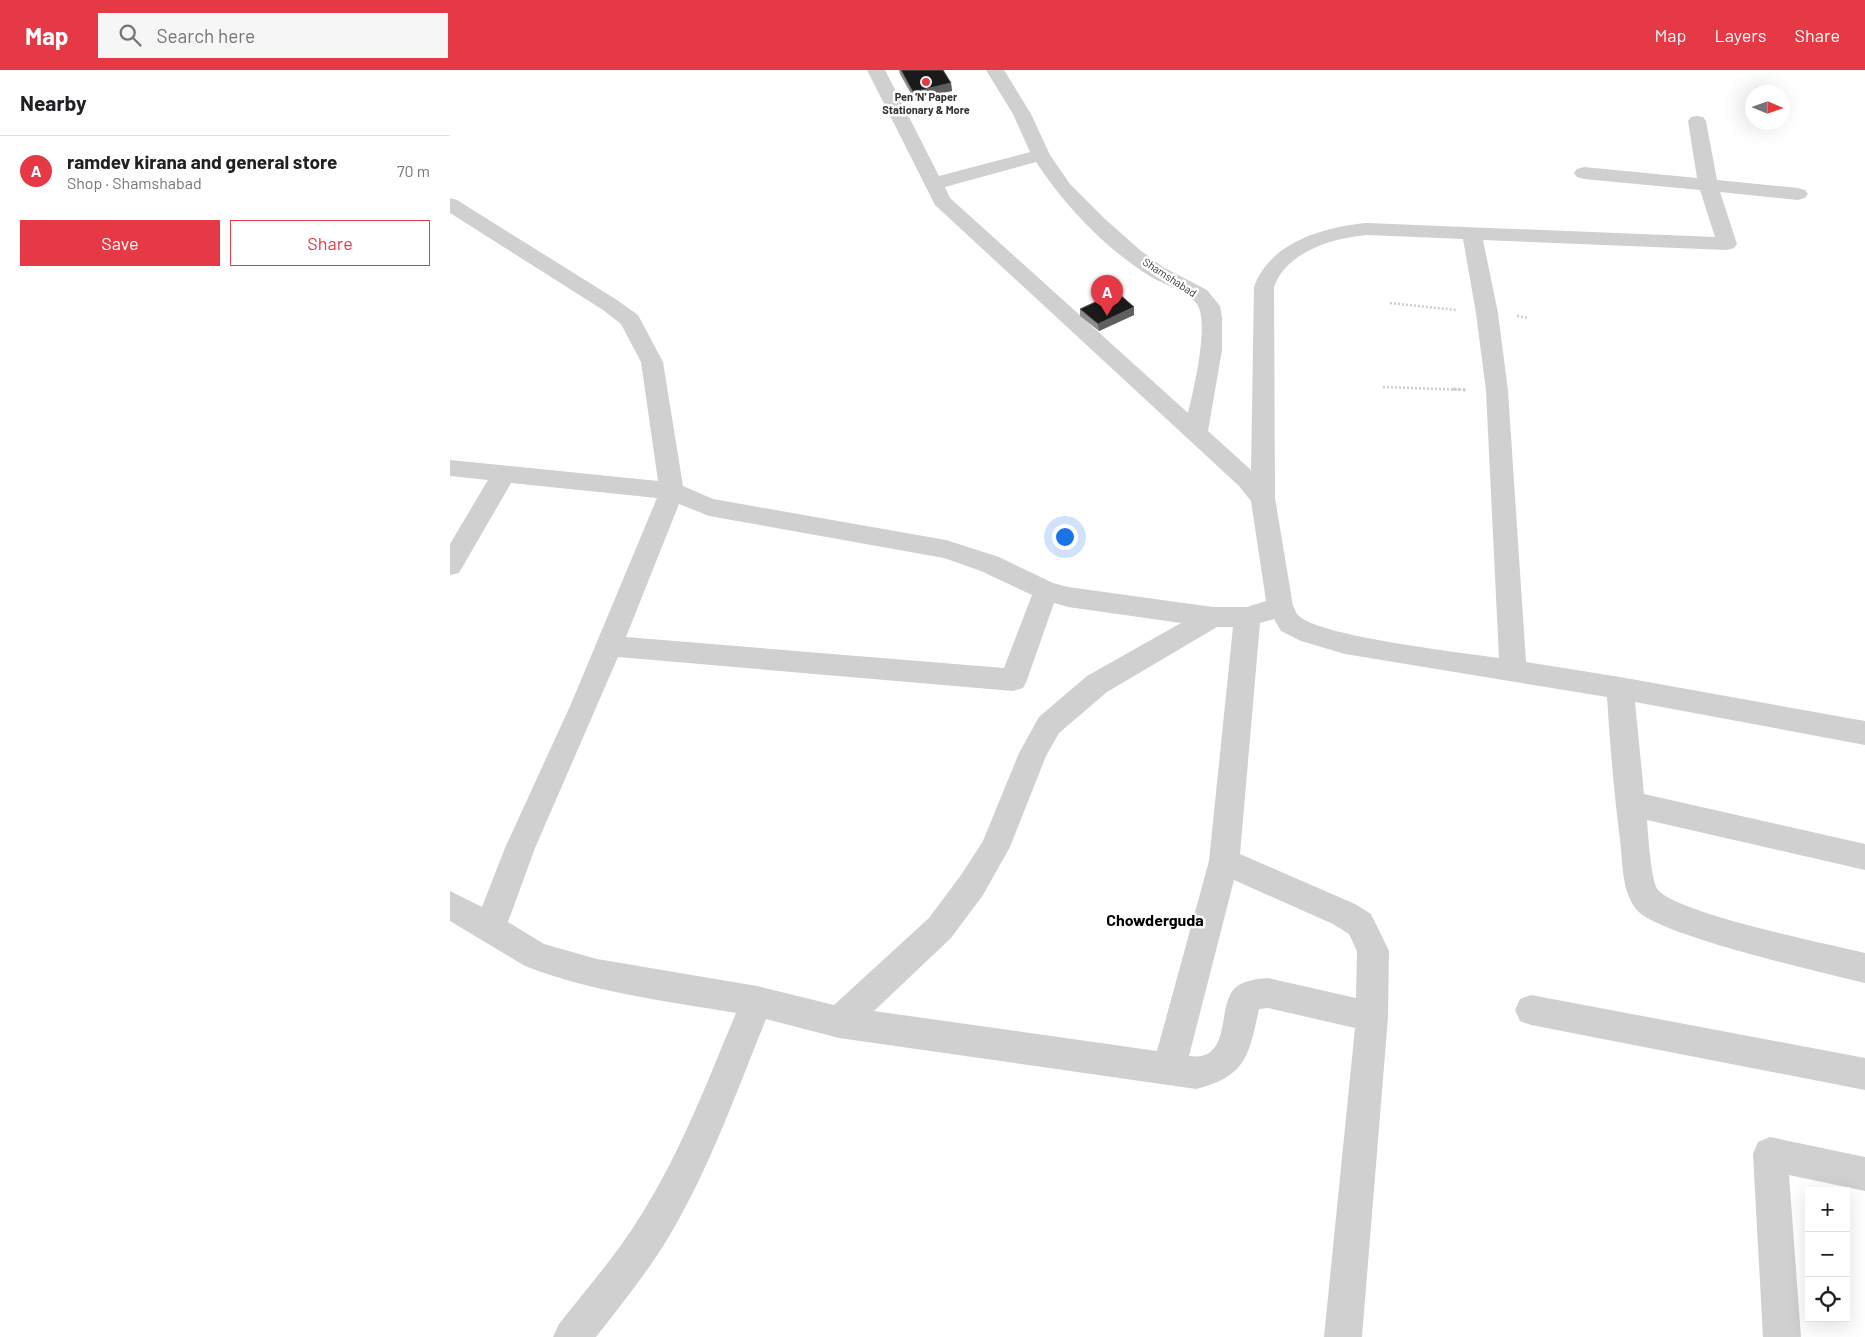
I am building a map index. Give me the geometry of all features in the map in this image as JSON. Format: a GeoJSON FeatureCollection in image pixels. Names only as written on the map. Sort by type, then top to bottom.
{"type":"FeatureCollection","features":[{"type":"Feature","properties":{"kind":"street"},"geometry":{"type":"LineString","coordinates":[[876,70],[942,201],[1247,480],[1263,498]]}},
{"type":"Feature","properties":{"kind":"street","name":"Shamshabad"},"geometry":{"type":"LineString","coordinates":[[995,70],[1022,114],[1041,155],[1066,191],[1107,231],[1156,271],[1191,289],[1208,304],[1211,315],[1212,338],[1196,434]]}},
{"type":"Feature","properties":{"kind":"street"},"geometry":{"type":"LineString","coordinates":[[1696,120],[1708,185],[1727,244],[1349,229],[1335,233],[1291,253],[1280,261],[1270,273],[1264,287],[1263,498],[1280,607],[1290,624],[1310,634],[1345,644],[1620,688],[1865,733]]}},
{"type":"Feature","properties":{"kind":"street"},"geometry":{"type":"LineString","coordinates":[[933,184],[1041,155]]}},
{"type":"Feature","properties":{"kind":"street"},"geometry":{"type":"LineString","coordinates":[[1584,172],[1798,194]]}},
{"type":"Feature","properties":{"kind":"street"},"geometry":{"type":"LineString","coordinates":[[450,204],[610,305],[630,320],[652,362],[672,491],[609,646],[520,848],[490,928]]}},
{"type":"Feature","properties":{"kind":"street"},"geometry":{"type":"LineString","coordinates":[[1472,233],[1487,312],[1497,391],[1513,670]]}},
{"type":"Feature","properties":{"kind":"street"},"geometry":{"type":"LineString","coordinates":[[450,468],[672,491],[709,507],[946,549],[990,564],[1046,591],[1068,597],[1213,617],[1247,617],[1280,607]]}},
{"type":"Feature","properties":{"kind":"street"},"geometry":{"type":"LineString","coordinates":[[450,566],[504,474]]}},
{"type":"Feature","properties":{"kind":"street"},"geometry":{"type":"LineString","coordinates":[[609,646],[1013,680],[1046,591]]}},
{"type":"Feature","properties":{"kind":"street"},"geometry":{"type":"LineString","coordinates":[[839,1022],[940,928],[972,885],[995,847],[1033,753],[1050,725],[1097,684],[1213,617]]}},
{"type":"Feature","properties":{"kind":"street"},"geometry":{"type":"LineString","coordinates":[[1169,1070],[1224,861],[1247,617]]}},
{"type":"Feature","properties":{"kind":"street"},"geometry":{"type":"LineString","coordinates":[[1620,688],[1629,803],[1641,890],[1650,903],[1663,912],[1698,924],[1865,968]]}},
{"type":"Feature","properties":{"kind":"street"},"geometry":{"type":"LineString","coordinates":[[1629,803],[1865,857]]}},
{"type":"Feature","properties":{"kind":"street"},"geometry":{"type":"LineString","coordinates":[[1224,861],[1344,914],[1360,924],[1373,951],[1372,1017],[1342,1337]]}},
{"type":"Feature","properties":{"kind":"street"},"geometry":{"type":"LineString","coordinates":[[450,905],[536,956],[597,974],[757,1001],[839,1022],[1169,1070],[1196,1073],[1207,1071],[1220,1065],[1231,1054],[1245,1000],[1254,994],[1268,993],[1372,1017]]}},
{"type":"Feature","properties":{"kind":"street"},"geometry":{"type":"LineString","coordinates":[[572,1337],[631,1262],[666,1208],[700,1136],[757,1001]]}},
{"type":"Feature","properties":{"kind":"street"},"geometry":{"type":"LineString","coordinates":[[1532,1010],[1865,1074]]}},
{"type":"Feature","properties":{"kind":"street"},"geometry":{"type":"LineString","coordinates":[[1782,1337],[1770,1154],[1865,1174]]}},
{"type":"Feature","properties":{"kind":"path"},"geometry":{"type":"LineString","coordinates":[[1383,388],[1497,391]]}},
{"type":"Feature","properties":{"kind":"building","name":"Pen 'N' Paper Stationary & More"},"geometry":{"type":"Polygon","coordinates":[[[901,70],[943,70],[951,83],[913,92],[901,70]]]}},
{"type":"Feature","properties":{"kind":"building"},"geometry":{"type":"Polygon","coordinates":[[[1117,292],[1134,307],[1098,324],[1080,309],[1117,292]]]}},
{"type":"Feature","properties":{"kind":"place","name":"Pen 'N' Paper Stationary & More"},"geometry":{"type":"Point","coordinates":[926,82]}},
{"type":"Feature","properties":{"kind":"place","name":"ramdev kirana and general store"},"geometry":{"type":"Point","coordinates":[1107,316]}},
{"type":"Feature","properties":{"kind":"district","name":"Chowderguda"},"geometry":{"type":"Point","coordinates":[1155,919]}}]}
